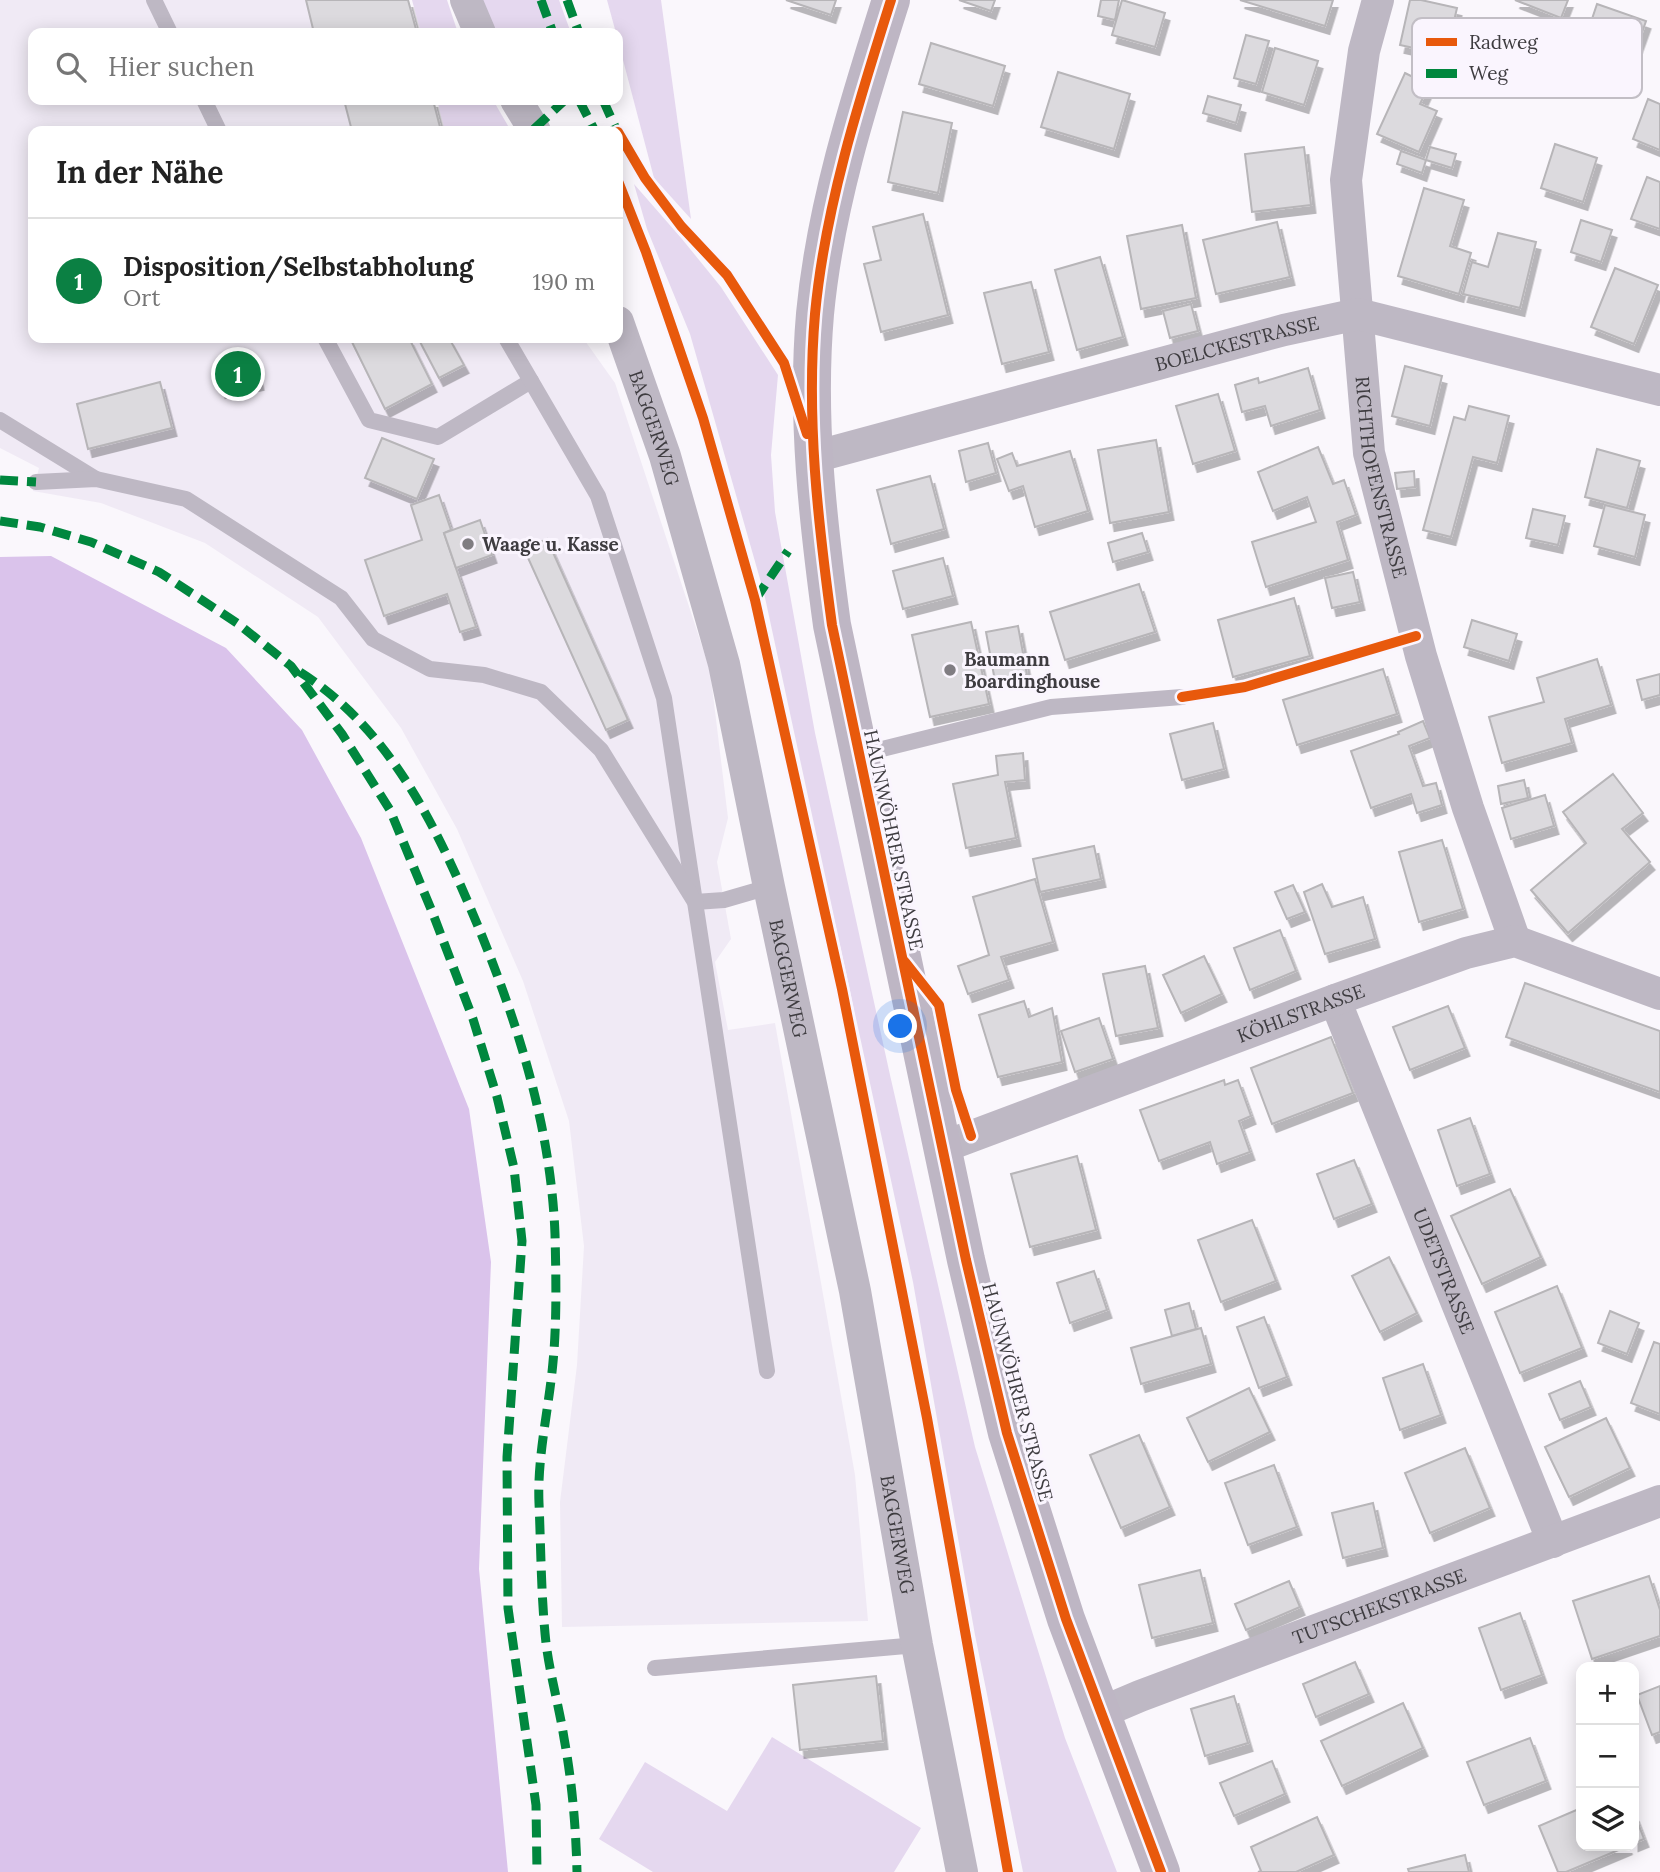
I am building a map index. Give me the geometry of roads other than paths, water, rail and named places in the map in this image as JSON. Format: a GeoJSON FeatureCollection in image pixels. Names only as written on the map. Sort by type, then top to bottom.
{"type":"FeatureCollection","features":[{"type":"Feature","properties":{"kind":"street"},"geometry":{"type":"LineString","coordinates":[[466,0],[478,28]]}},
{"type":"Feature","properties":{"kind":"street","name":"HAUNWÖHRER STRASSE"},"geometry":{"type":"LineString","coordinates":[[891,0],[846,152],[826,236],[816,313],[812,395],[814,457],[819,533],[832,625],[982,1334],[1007,1433],[1066,1619],[1161,1872]]}},
{"type":"Feature","properties":{"kind":"street","name":"RICHTHOFENSTRASSE"},"geometry":{"type":"LineString","coordinates":[[1378,0],[1364,51],[1346,180],[1369,453],[1421,656],[1468,808],[1515,941]]}},
{"type":"Feature","properties":{"kind":"street"},"geometry":{"type":"LineString","coordinates":[[519,105],[532,126]]}},
{"type":"Feature","properties":{"kind":"street","name":"BOELCKESTRASSE"},"geometry":{"type":"LineString","coordinates":[[814,457],[1284,330],[1357,314],[1658,383]]}},
{"type":"Feature","properties":{"kind":"street","name":"BAGGERWEG"},"geometry":{"type":"LineString","coordinates":[[623,335],[665,456],[724,664],[855,1291],[917,1645],[962,1872]]}},
{"type":"Feature","properties":{"kind":"street"},"geometry":{"type":"LineString","coordinates":[[1515,941],[1660,994]]}},
{"type":"Feature","properties":{"kind":"street","name":"KÖHLSTRASSE"},"geometry":{"type":"LineString","coordinates":[[943,1147],[1335,1000],[1466,953],[1515,941]]}},
{"type":"Feature","properties":{"kind":"street","name":"UDETSTRASSE"},"geometry":{"type":"LineString","coordinates":[[1335,1000],[1553,1542]]}},
{"type":"Feature","properties":{"kind":"street","name":"TUTSCHEKSTRASSE"},"geometry":{"type":"LineString","coordinates":[[1100,1713],[1660,1501]]}},
{"type":"Feature","properties":{"kind":"lane"},"geometry":{"type":"LineString","coordinates":[[154,0],[168,28]]}},
{"type":"Feature","properties":{"kind":"lane"},"geometry":{"type":"LineString","coordinates":[[206,105],[217,126]]}},
{"type":"Feature","properties":{"kind":"lane"},"geometry":{"type":"LineString","coordinates":[[329,343],[369,420],[438,437],[531,381]]}},
{"type":"Feature","properties":{"kind":"lane"},"geometry":{"type":"LineString","coordinates":[[509,343],[598,496],[664,698],[767,1371]]}},
{"type":"Feature","properties":{"kind":"lane"},"geometry":{"type":"LineString","coordinates":[[0,419],[96,479]]}},
{"type":"Feature","properties":{"kind":"lane"},"geometry":{"type":"LineString","coordinates":[[36,482],[96,479],[186,499],[341,598],[373,639],[430,669],[484,675],[541,692],[601,750],[695,902]]}},
{"type":"Feature","properties":{"kind":"lane","name":"HAUNWÖHRER STRASSE"},"geometry":{"type":"LineString","coordinates":[[858,755],[1051,707],[1182,697]]}},
{"type":"Feature","properties":{"kind":"lane"},"geometry":{"type":"LineString","coordinates":[[695,902],[724,900],[769,887]]}},
{"type":"Feature","properties":{"kind":"lane"},"geometry":{"type":"LineString","coordinates":[[655,1668],[917,1645]]}},
{"type":"Feature","properties":{"kind":"place","name":"Disposition/Selbstabholung"},"geometry":{"type":"Point","coordinates":[238,374]}},
{"type":"Feature","properties":{"kind":"place","name":"Waage u. Kasse"},"geometry":{"type":"Point","coordinates":[468,544]}},
{"type":"Feature","properties":{"kind":"place","name":"Baumann Boardinghouse"},"geometry":{"type":"Point","coordinates":[950,670]}}]}
